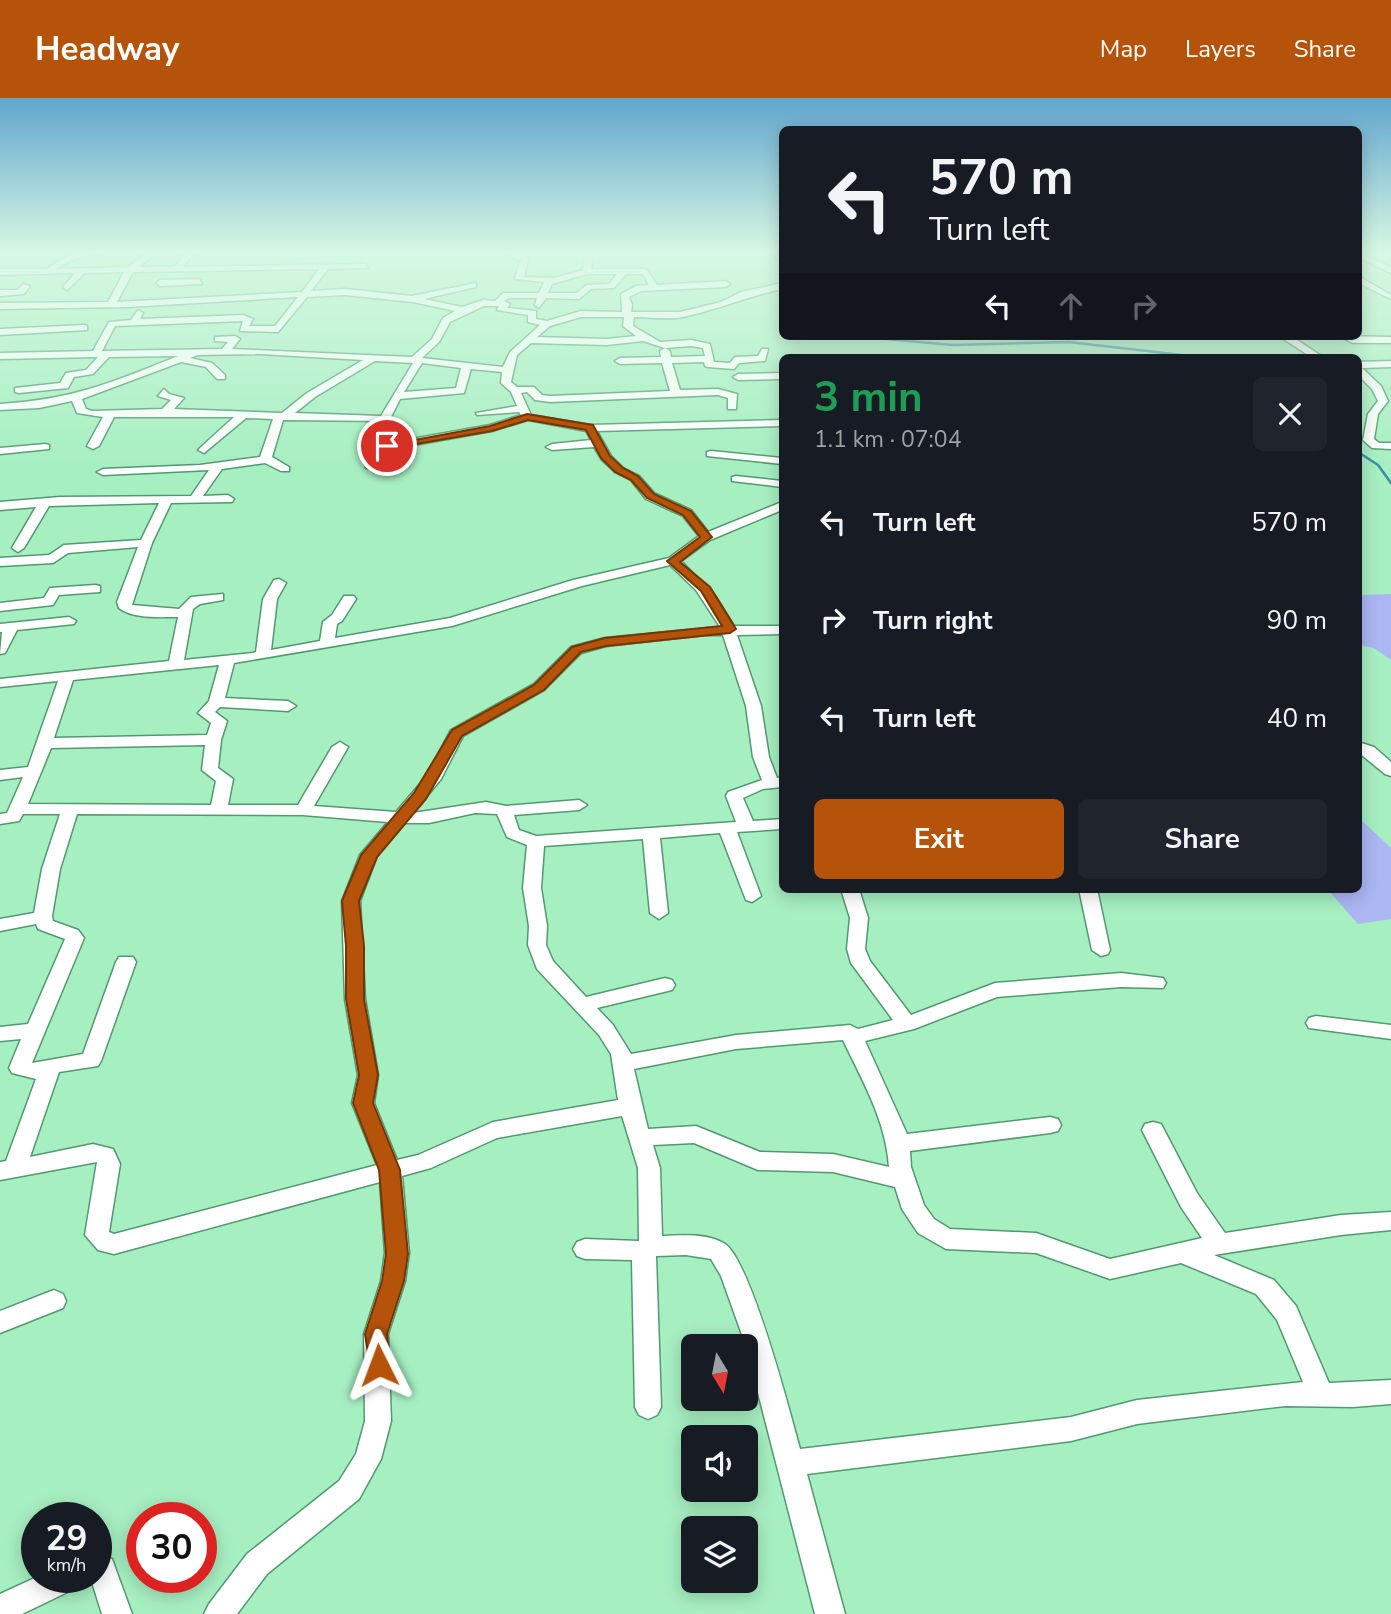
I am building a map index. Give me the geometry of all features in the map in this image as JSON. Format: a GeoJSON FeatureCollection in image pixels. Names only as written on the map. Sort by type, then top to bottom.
{"type":"FeatureCollection","features":[{"type":"Feature","properties":{"kind":"street"},"geometry":{"type":"LineString","coordinates":[[19,390],[60,387],[71,374],[89,372],[101,354],[113,324]]}},
{"type":"Feature","properties":{"kind":"street"},"geometry":{"type":"LineString","coordinates":[[246,324],[243,329],[261,325],[278,329],[282,324]]}},
{"type":"Feature","properties":{"kind":"street"},"geometry":{"type":"LineString","coordinates":[[75,398],[85,414],[386,419],[416,360],[436,340],[444,324]]}},
{"type":"Feature","properties":{"kind":"street"},"geometry":{"type":"LineString","coordinates":[[525,413],[514,390],[506,383],[506,369],[513,354],[547,324]]}},
{"type":"Feature","properties":{"kind":"street"},"geometry":{"type":"LineString","coordinates":[[630,324],[630,329],[646,338],[649,344],[664,348],[698,343],[707,346],[711,359],[708,364],[736,372],[779,376]]}},
{"type":"Feature","properties":{"kind":"street"},"geometry":{"type":"LineString","coordinates":[[218,339],[253,335],[261,325]]}},
{"type":"Feature","properties":{"kind":"street"},"geometry":{"type":"LineString","coordinates":[[5,332],[79,332]]}},
{"type":"Feature","properties":{"kind":"street"},"geometry":{"type":"LineString","coordinates":[[530,340],[607,342],[646,338]]}},
{"type":"Feature","properties":{"kind":"street"},"geometry":{"type":"LineString","coordinates":[[225,351],[235,339]]}},
{"type":"Feature","properties":{"kind":"street"},"geometry":{"type":"LineString","coordinates":[[1290,340],[1313,354]]}},
{"type":"Feature","properties":{"kind":"street"},"geometry":{"type":"LineString","coordinates":[[1362,340],[1391,340]]}},
{"type":"Feature","properties":{"kind":"street"},"geometry":{"type":"LineString","coordinates":[[387,359],[397,347]]}},
{"type":"Feature","properties":{"kind":"street"},"geometry":{"type":"LineString","coordinates":[[664,348],[669,360],[671,383],[677,394]]}},
{"type":"Feature","properties":{"kind":"street"},"geometry":{"type":"LineString","coordinates":[[0,356],[64,350],[101,354],[225,351],[416,360],[506,369]]}},
{"type":"Feature","properties":{"kind":"street"},"geometry":{"type":"LineString","coordinates":[[732,407],[741,392],[735,360],[762,359],[765,351]]}},
{"type":"Feature","properties":{"kind":"street"},"geometry":{"type":"LineString","coordinates":[[0,407],[39,405],[75,398],[121,384],[183,360],[192,353]]}},
{"type":"Feature","properties":{"kind":"street"},"geometry":{"type":"LineString","coordinates":[[265,460],[281,417],[311,395],[373,358]]}},
{"type":"Feature","properties":{"kind":"street"},"geometry":{"type":"LineString","coordinates":[[620,361],[711,359]]}},
{"type":"Feature","properties":{"kind":"street"},"geometry":{"type":"LineString","coordinates":[[183,360],[202,362],[222,377]]}},
{"type":"Feature","properties":{"kind":"street"},"geometry":{"type":"LineString","coordinates":[[1362,367],[1391,364]]}},
{"type":"Feature","properties":{"kind":"street"},"geometry":{"type":"LineString","coordinates":[[396,396],[460,391],[467,365]]}},
{"type":"Feature","properties":{"kind":"street"},"geometry":{"type":"LineString","coordinates":[[1362,371],[1387,401],[1375,409],[1368,440],[1376,446],[1391,446]]}},
{"type":"Feature","properties":{"kind":"street"},"geometry":{"type":"LineString","coordinates":[[39,405],[43,389]]}},
{"type":"Feature","properties":{"kind":"street"},"geometry":{"type":"LineString","coordinates":[[514,390],[530,389],[541,398],[741,392]]}},
{"type":"Feature","properties":{"kind":"street"},"geometry":{"type":"LineString","coordinates":[[164,392],[163,396],[178,398],[166,416]]}},
{"type":"Feature","properties":{"kind":"street"},"geometry":{"type":"LineString","coordinates":[[481,413],[525,413],[590,428],[677,423],[779,423]]}},
{"type":"Feature","properties":{"kind":"street"},"geometry":{"type":"LineString","coordinates":[[370,466],[370,458],[382,447],[492,428],[525,413]]}},
{"type":"Feature","properties":{"kind":"street"},"geometry":{"type":"LineString","coordinates":[[93,446],[110,414]]}},
{"type":"Feature","properties":{"kind":"street"},"geometry":{"type":"LineString","coordinates":[[204,450],[242,416]]}},
{"type":"Feature","properties":{"kind":"street"},"geometry":{"type":"LineString","coordinates":[[734,439],[737,425]]}},
{"type":"Feature","properties":{"kind":"street"},"geometry":{"type":"LineString","coordinates":[[590,428],[597,443],[619,470],[635,478],[650,496],[687,513],[706,537]]}},
{"type":"Feature","properties":{"kind":"street"},"geometry":{"type":"LineString","coordinates":[[552,447],[597,443]]}},
{"type":"Feature","properties":{"kind":"street"},"geometry":{"type":"LineString","coordinates":[[0,450],[45,447]]}},
{"type":"Feature","properties":{"kind":"street"},"geometry":{"type":"LineString","coordinates":[[711,454],[779,461]]}},
{"type":"Feature","properties":{"kind":"street"},"geometry":{"type":"LineString","coordinates":[[103,472],[218,466],[265,460],[274,461],[285,469]]}},
{"type":"Feature","properties":{"kind":"street"},"geometry":{"type":"LineString","coordinates":[[194,500],[218,466]]}},
{"type":"Feature","properties":{"kind":"street"},"geometry":{"type":"LineString","coordinates":[[736,480],[779,484]]}},
{"type":"Feature","properties":{"kind":"street"},"geometry":{"type":"LineString","coordinates":[[0,506],[45,502],[228,499]]}},
{"type":"Feature","properties":{"kind":"street"},"geometry":{"type":"LineString","coordinates":[[166,501],[146,542],[124,602],[126,608],[156,613],[184,613]]}},
{"type":"Feature","properties":{"kind":"street"},"geometry":{"type":"LineString","coordinates":[[19,548],[45,502]]}},
{"type":"Feature","properties":{"kind":"street"},"geometry":{"type":"LineString","coordinates":[[0,683],[263,656],[452,622],[578,583],[673,561],[706,537],[779,507]]}},
{"type":"Feature","properties":{"kind":"street"},"geometry":{"type":"LineString","coordinates":[[0,517],[37,516]]}},
{"type":"Feature","properties":{"kind":"street"},"geometry":{"type":"LineString","coordinates":[[0,562],[53,559],[64,549],[146,542]]}},
{"type":"Feature","properties":{"kind":"street"},"geometry":{"type":"LineString","coordinates":[[673,561],[705,589],[730,629],[756,713],[761,765],[777,782],[734,796],[747,827]]}},
{"type":"Feature","properties":{"kind":"street"},"geometry":{"type":"LineString","coordinates":[[263,656],[270,599],[279,583]]}},
{"type":"Feature","properties":{"kind":"street"},"geometry":{"type":"LineString","coordinates":[[0,607],[48,602],[55,591],[95,589]]}},
{"type":"Feature","properties":{"kind":"street"},"geometry":{"type":"LineString","coordinates":[[176,665],[184,613],[196,600],[218,597]]}},
{"type":"Feature","properties":{"kind":"street"},"geometry":{"type":"LineString","coordinates":[[327,644],[330,622],[337,618],[349,599]]}},
{"type":"Feature","properties":{"kind":"street"},"geometry":{"type":"LineString","coordinates":[[0,650],[6,628],[69,621]]}},
{"type":"Feature","properties":{"kind":"street"},"geometry":{"type":"LineString","coordinates":[[219,1614],[257,1564],[349,1490],[368,1460],[380,1406],[376,1334],[396,1269],[396,1222],[390,1170],[363,1103],[368,1075],[357,1022],[351,901],[369,855],[433,779],[457,733],[539,687],[576,649],[605,642],[730,629],[779,629]]}},
{"type":"Feature","properties":{"kind":"street"},"geometry":{"type":"LineString","coordinates":[[219,810],[225,779],[210,770],[213,740],[219,720],[206,713],[216,702],[228,660]]}},
{"type":"Feature","properties":{"kind":"street"},"geometry":{"type":"LineString","coordinates":[[0,819],[13,817],[18,810],[68,677]]}},
{"type":"Feature","properties":{"kind":"street"},"geometry":{"type":"LineString","coordinates":[[216,702],[288,706]]}},
{"type":"Feature","properties":{"kind":"street"},"geometry":{"type":"LineString","coordinates":[[45,743],[213,740]]}},
{"type":"Feature","properties":{"kind":"street"},"geometry":{"type":"LineString","coordinates":[[303,810],[340,747]]}},
{"type":"Feature","properties":{"kind":"street"},"geometry":{"type":"LineString","coordinates":[[1362,748],[1368,750],[1391,771]]}},
{"type":"Feature","properties":{"kind":"street"},"geometry":{"type":"LineString","coordinates":[[0,775],[34,771]]}},
{"type":"Feature","properties":{"kind":"street"},"geometry":{"type":"LineString","coordinates":[[18,810],[303,810],[401,818],[437,818],[492,807],[504,811],[579,805]]}},
{"type":"Feature","properties":{"kind":"street"},"geometry":{"type":"LineString","coordinates":[[70,810],[57,844],[42,917],[45,925],[75,938],[19,1068],[36,1071],[51,1065],[91,1061],[126,962]]}},
{"type":"Feature","properties":{"kind":"street"},"geometry":{"type":"LineString","coordinates":[[504,811],[513,835],[518,839],[536,841],[779,824]]}},
{"type":"Feature","properties":{"kind":"street"},"geometry":{"type":"LineString","coordinates":[[727,829],[752,896]]}},
{"type":"Feature","properties":{"kind":"street"},"geometry":{"type":"LineString","coordinates":[[651,834],[659,913]]}},
{"type":"Feature","properties":{"kind":"street"},"geometry":{"type":"LineString","coordinates":[[536,841],[532,888],[537,946],[544,964],[606,1030],[624,1063],[631,1106],[649,1168],[648,1407]]}},
{"type":"Feature","properties":{"kind":"street"},"geometry":{"type":"LineString","coordinates":[[851,893],[859,918],[856,949],[861,963],[907,1024]]}},
{"type":"Feature","properties":{"kind":"street"},"geometry":{"type":"LineString","coordinates":[[1089,893],[1101,950]]}},
{"type":"Feature","properties":{"kind":"street"},"geometry":{"type":"LineString","coordinates":[[0,925],[42,917]]}},
{"type":"Feature","properties":{"kind":"street"},"geometry":{"type":"LineString","coordinates":[[853,1037],[907,1024],[995,990],[1121,980],[1156,983]]}},
{"type":"Feature","properties":{"kind":"street"},"geometry":{"type":"LineString","coordinates":[[581,1005],[665,985]]}},
{"type":"Feature","properties":{"kind":"street"},"geometry":{"type":"LineString","coordinates":[[1316,1023],[1391,1032]]}},
{"type":"Feature","properties":{"kind":"street"},"geometry":{"type":"LineString","coordinates":[[0,1034],[35,1031]]}},
{"type":"Feature","properties":{"kind":"street"},"geometry":{"type":"LineString","coordinates":[[624,1063],[736,1042],[802,1039],[848,1031],[899,1143],[904,1180],[914,1209],[926,1226],[946,1239],[1036,1243],[1110,1269],[1186,1254],[1219,1244],[1341,1225],[1391,1221]]}},
{"type":"Feature","properties":{"kind":"street"},"geometry":{"type":"LineString","coordinates":[[7,1170],[51,1065]]}},
{"type":"Feature","properties":{"kind":"street"},"geometry":{"type":"LineString","coordinates":[[7,1170],[93,1153],[105,1155],[109,1164],[97,1235],[106,1243],[114,1244],[437,1157],[461,1142],[493,1129],[631,1106]]}},
{"type":"Feature","properties":{"kind":"street"},"geometry":{"type":"LineString","coordinates":[[899,1143],[1050,1125]]}},
{"type":"Feature","properties":{"kind":"street"},"geometry":{"type":"LineString","coordinates":[[1153,1130],[1189,1200],[1219,1244]]}},
{"type":"Feature","properties":{"kind":"street"},"geometry":{"type":"LineString","coordinates":[[639,1138],[696,1134],[758,1161],[833,1163],[904,1180]]}},
{"type":"Feature","properties":{"kind":"street"},"geometry":{"type":"LineString","coordinates":[[585,1249],[702,1247],[714,1249],[728,1262],[755,1338],[830,1614]]}},
{"type":"Feature","properties":{"kind":"street"},"geometry":{"type":"LineString","coordinates":[[1186,1254],[1265,1287],[1287,1314],[1320,1394]]}},
{"type":"Feature","properties":{"kind":"street"},"geometry":{"type":"LineString","coordinates":[[0,1322],[54,1301]]}},
{"type":"Feature","properties":{"kind":"street"},"geometry":{"type":"LineString","coordinates":[[789,1463],[1071,1429],[1137,1412],[1285,1394],[1391,1392]]}},
{"type":"Feature","properties":{"kind":"street"},"geometry":{"type":"LineString","coordinates":[[0,1609],[34,1593]]}},
{"type":"Feature","properties":{"kind":"street"},"geometry":{"type":"LineString","coordinates":[[110,1593],[117,1614]]}},
{"type":"Feature","properties":{"kind":"shaded area"},"geometry":{"type":"Polygon","coordinates":[[[1391,594],[1391,660],[1374,648],[1362,646],[1362,595],[1391,594]]]}},
{"type":"Feature","properties":{"kind":"shaded area"},"geometry":{"type":"Polygon","coordinates":[[[1362,821],[1391,848],[1391,919],[1358,924],[1331,893],[1362,893],[1362,821]]]}},
{"type":"Feature","properties":{"kind":"waterway"},"geometry":{"type":"LineString","coordinates":[[897,340],[953,345],[1069,342],[1173,354]]}},
{"type":"Feature","properties":{"kind":"waterway"},"geometry":{"type":"LineString","coordinates":[[1362,455],[1378,465],[1391,483]]}},
{"type":"Feature","properties":{"kind":"route"},"geometry":{"type":"LineString","coordinates":[[379,1365],[376,1334],[393,1281],[397,1254],[390,1170],[363,1103],[368,1075],[355,999],[355,946],[351,901],[369,855],[433,779],[448,745],[457,733],[539,687],[576,649],[605,642],[730,629],[705,589],[673,561],[696,547],[706,537],[687,513],[650,496],[635,478],[619,470],[606,458],[590,428],[527,417],[464,434],[387,446]]}}]}
